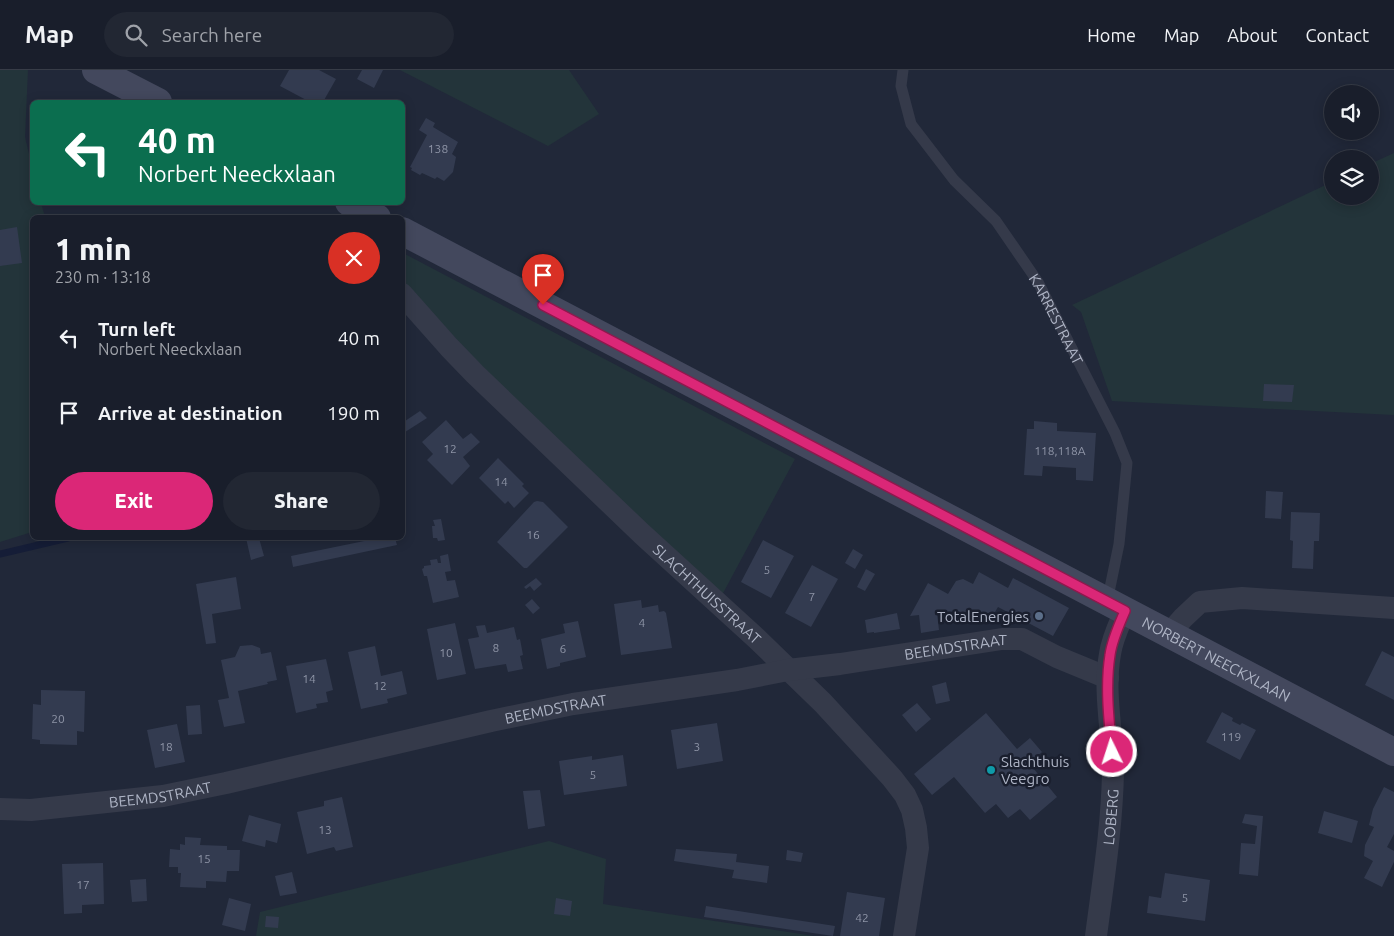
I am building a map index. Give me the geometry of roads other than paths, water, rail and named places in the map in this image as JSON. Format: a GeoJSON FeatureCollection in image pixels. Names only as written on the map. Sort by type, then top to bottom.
{"type":"FeatureCollection","features":[{"type":"Feature","properties":{"kind":"main road"},"geometry":{"type":"LineString","coordinates":[[96,70],[154,100]]}},
{"type":"Feature","properties":{"kind":"main road"},"geometry":{"type":"LineString","coordinates":[[351,208],[369,215]]}},
{"type":"Feature","properties":{"kind":"main road","name":"NORBERT NEECKXLAAN"},"geometry":{"type":"LineString","coordinates":[[405,233],[1394,752]]}},
{"type":"Feature","properties":{"kind":"street","name":"SLACHTHUISSTRAAT"},"geometry":{"type":"LineString","coordinates":[[405,297],[475,374],[642,534],[756,638],[823,703],[892,778],[905,795],[912,810],[918,848],[904,936]]}},
{"type":"Feature","properties":{"kind":"street"},"geometry":{"type":"LineString","coordinates":[[1169,634],[1200,602],[1242,598],[1394,608]]}},
{"type":"Feature","properties":{"kind":"street","name":"LOBERG"},"geometry":{"type":"LineString","coordinates":[[1096,936],[1110,826],[1113,772],[1108,678],[1110,654],[1116,632],[1116,606]]}},
{"type":"Feature","properties":{"kind":"street","name":"BEEMDSTRAAT"},"geometry":{"type":"LineString","coordinates":[[0,809],[31,810],[163,796],[573,704],[1002,639],[1022,639],[1108,678]]}},
{"type":"Feature","properties":{"kind":"lane","name":"KARRESTRAAT"},"geometry":{"type":"LineString","coordinates":[[903,70],[901,86],[911,124],[954,180],[996,221],[1038,282],[1115,432],[1127,463],[1119,544],[1116,606]]}},
{"type":"Feature","properties":{"kind":"waterway"},"geometry":{"type":"LineString","coordinates":[[0,554],[60,540]]}},
{"type":"Feature","properties":{"kind":"place","name":"TotalEnergies"},"geometry":{"type":"Point","coordinates":[1039,616]}},
{"type":"Feature","properties":{"kind":"place","name":"Slachthuis Veegro"},"geometry":{"type":"Point","coordinates":[991,770]}}]}
